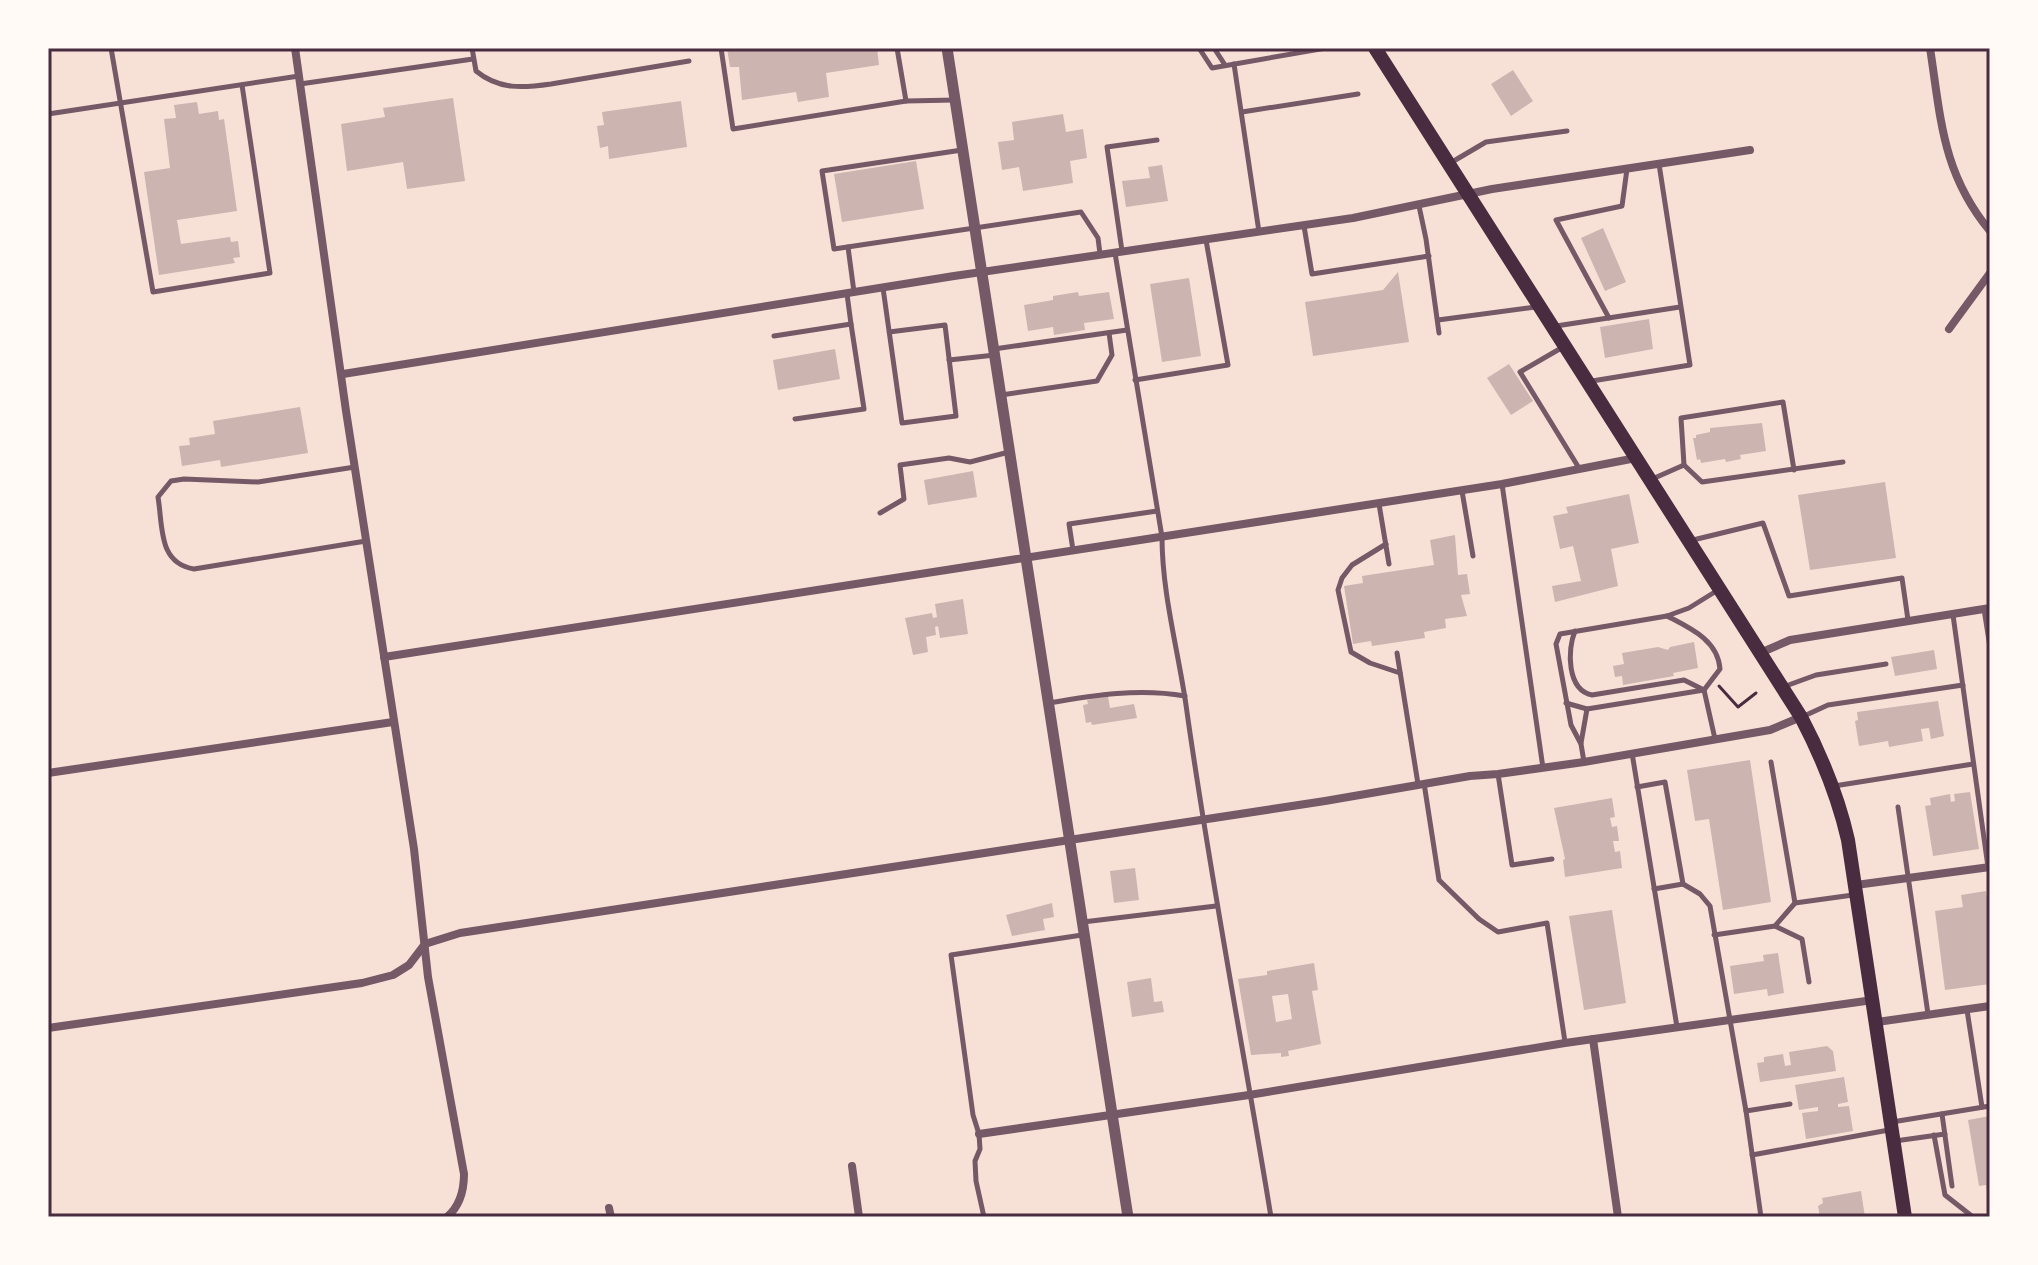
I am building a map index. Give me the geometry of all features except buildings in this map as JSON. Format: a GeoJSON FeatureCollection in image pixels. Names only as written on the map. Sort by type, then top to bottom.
{"type":"FeatureCollection","features":[{"type":"Feature","properties":{"kind":"main road"},"geometry":{"type":"LineString","coordinates":[[1375,48],[1801,717],[1833,786],[1857,889],[1905,1217]]}},
{"type":"Feature","properties":{"kind":"street"},"geometry":{"type":"LineString","coordinates":[[295,48],[414,849],[428,977],[464,1174],[459,1201],[447,1217]]}},
{"type":"Feature","properties":{"kind":"street"},"geometry":{"type":"LineString","coordinates":[[947,48],[1128,1217]]}},
{"type":"Feature","properties":{"kind":"street"},"geometry":{"type":"LineString","coordinates":[[1930,48],[1937,112],[1947,156],[1964,194],[1990,231]]}},
{"type":"Feature","properties":{"kind":"street"},"geometry":{"type":"LineString","coordinates":[[343,374],[982,272],[1304,225],[1467,195],[1750,150]]}},
{"type":"Feature","properties":{"kind":"street"},"geometry":{"type":"LineString","coordinates":[[1949,329],[1990,273]]}},
{"type":"Feature","properties":{"kind":"street"},"geometry":{"type":"LineString","coordinates":[[384,657],[1462,491],[1636,458]]}},
{"type":"Feature","properties":{"kind":"street"},"geometry":{"type":"LineString","coordinates":[[1760,653],[1790,640],[1987,609]]}},
{"type":"Feature","properties":{"kind":"street"},"geometry":{"type":"LineString","coordinates":[[48,1028],[362,983],[393,975],[409,965],[425,944],[460,933],[1421,783],[1584,762],[1770,730],[1801,717]]}},
{"type":"Feature","properties":{"kind":"street"},"geometry":{"type":"LineString","coordinates":[[48,773],[393,722]]}},
{"type":"Feature","properties":{"kind":"street"},"geometry":{"type":"LineString","coordinates":[[1857,889],[1989,867]]}},
{"type":"Feature","properties":{"kind":"street"},"geometry":{"type":"LineString","coordinates":[[979,1134],[1249,1095],[1565,1043],[1873,1000]]}},
{"type":"Feature","properties":{"kind":"street"},"geometry":{"type":"LineString","coordinates":[[1877,1022],[1990,1006]]}},
{"type":"Feature","properties":{"kind":"street"},"geometry":{"type":"LineString","coordinates":[[1593,1039],[1618,1217]]}},
{"type":"Feature","properties":{"kind":"street"},"geometry":{"type":"LineString","coordinates":[[852,1166],[859,1217]]}},
{"type":"Feature","properties":{"kind":"lane"},"geometry":{"type":"LineString","coordinates":[[111,48],[153,292],[270,273],[242,85]]}},
{"type":"Feature","properties":{"kind":"lane"},"geometry":{"type":"LineString","coordinates":[[472,48],[476,71],[495,84],[531,87],[689,61]]}},
{"type":"Feature","properties":{"kind":"lane"},"geometry":{"type":"LineString","coordinates":[[721,48],[733,129],[906,101],[955,100]]}},
{"type":"Feature","properties":{"kind":"lane"},"geometry":{"type":"LineString","coordinates":[[897,48],[906,101]]}},
{"type":"Feature","properties":{"kind":"lane"},"geometry":{"type":"LineString","coordinates":[[1199,48],[1212,68],[1326,48]]}},
{"type":"Feature","properties":{"kind":"lane"},"geometry":{"type":"LineString","coordinates":[[1214,48],[1225,65]]}},
{"type":"Feature","properties":{"kind":"lane"},"geometry":{"type":"LineString","coordinates":[[48,114],[242,85],[473,59]]}},
{"type":"Feature","properties":{"kind":"lane"},"geometry":{"type":"LineString","coordinates":[[1234,64],[1259,232]]}},
{"type":"Feature","properties":{"kind":"lane"},"geometry":{"type":"LineString","coordinates":[[1242,112],[1358,94]]}},
{"type":"Feature","properties":{"kind":"lane"},"geometry":{"type":"LineString","coordinates":[[1447,164],[1486,142],[1567,131]]}},
{"type":"Feature","properties":{"kind":"lane"},"geometry":{"type":"LineString","coordinates":[[1157,140],[1107,147],[1127,330],[1162,537],[1162,563],[1216,906],[1271,1217]]}},
{"type":"Feature","properties":{"kind":"lane"},"geometry":{"type":"LineString","coordinates":[[963,150],[822,171],[834,249],[1081,212],[1098,238],[1101,255]]}},
{"type":"Feature","properties":{"kind":"lane"},"geometry":{"type":"LineString","coordinates":[[1587,382],[1690,365],[1659,164]]}},
{"type":"Feature","properties":{"kind":"lane"},"geometry":{"type":"LineString","coordinates":[[1609,318],[1556,220],[1622,206],[1627,169]]}},
{"type":"Feature","properties":{"kind":"lane"},"geometry":{"type":"LineString","coordinates":[[1419,206],[1439,333]]}},
{"type":"Feature","properties":{"kind":"lane"},"geometry":{"type":"LineString","coordinates":[[1304,225],[1312,274],[1429,256]]}},
{"type":"Feature","properties":{"kind":"lane"},"geometry":{"type":"LineString","coordinates":[[1135,380],[1228,365],[1206,240]]}},
{"type":"Feature","properties":{"kind":"lane"},"geometry":{"type":"LineString","coordinates":[[795,419],[864,409],[851,324],[848,247]]}},
{"type":"Feature","properties":{"kind":"lane"},"geometry":{"type":"LineString","coordinates":[[883,288],[889,332],[902,423],[956,416],[945,325],[889,332]]}},
{"type":"Feature","properties":{"kind":"lane"},"geometry":{"type":"LineString","coordinates":[[1438,320],[1538,307]]}},
{"type":"Feature","properties":{"kind":"lane"},"geometry":{"type":"LineString","coordinates":[[1551,327],[1680,307]]}},
{"type":"Feature","properties":{"kind":"lane"},"geometry":{"type":"LineString","coordinates":[[774,336],[851,324]]}},
{"type":"Feature","properties":{"kind":"lane"},"geometry":{"type":"LineString","coordinates":[[949,360],[1127,330]]}},
{"type":"Feature","properties":{"kind":"lane"},"geometry":{"type":"LineString","coordinates":[[1001,395],[1097,381],[1112,355],[1109,333]]}},
{"type":"Feature","properties":{"kind":"lane"},"geometry":{"type":"LineString","coordinates":[[1564,346],[1520,372],[1581,470]]}},
{"type":"Feature","properties":{"kind":"lane"},"geometry":{"type":"LineString","coordinates":[[1794,470],[1783,402],[1681,418],[1684,465],[1702,482],[1794,470],[1843,462]]}},
{"type":"Feature","properties":{"kind":"lane"},"geometry":{"type":"LineString","coordinates":[[880,513],[904,499],[900,465],[949,458],[970,462],[1010,452]]}},
{"type":"Feature","properties":{"kind":"lane"},"geometry":{"type":"LineString","coordinates":[[1650,480],[1684,465]]}},
{"type":"Feature","properties":{"kind":"lane"},"geometry":{"type":"LineString","coordinates":[[356,467],[258,482],[184,479],[171,481],[158,497],[168,555],[174,563],[194,569],[368,541]]}},
{"type":"Feature","properties":{"kind":"lane"},"geometry":{"type":"LineString","coordinates":[[1502,484],[1543,768]]}},
{"type":"Feature","properties":{"kind":"lane"},"geometry":{"type":"LineString","coordinates":[[1462,491],[1473,556]]}},
{"type":"Feature","properties":{"kind":"lane"},"geometry":{"type":"LineString","coordinates":[[1379,504],[1389,564]]}},
{"type":"Feature","properties":{"kind":"lane"},"geometry":{"type":"LineString","coordinates":[[1073,551],[1069,524],[1157,511]]}},
{"type":"Feature","properties":{"kind":"lane"},"geometry":{"type":"LineString","coordinates":[[1687,541],[1763,523],[1789,596],[1902,578],[1908,620]]}},
{"type":"Feature","properties":{"kind":"lane"},"geometry":{"type":"LineString","coordinates":[[1386,544],[1352,565],[1338,590],[1351,652],[1370,663],[1400,673]]}},
{"type":"Feature","properties":{"kind":"lane"},"geometry":{"type":"LineString","coordinates":[[1584,762],[1566,703],[1556,644],[1560,634],[1667,616],[1689,608],[1719,590]]}},
{"type":"Feature","properties":{"kind":"lane"},"geometry":{"type":"LineString","coordinates":[[1987,609],[1990,647]]}},
{"type":"Feature","properties":{"kind":"lane"},"geometry":{"type":"LineString","coordinates":[[1952,614],[1989,867]]}},
{"type":"Feature","properties":{"kind":"lane"},"geometry":{"type":"LineString","coordinates":[[1566,703],[1587,709],[1704,690],[1720,669],[1719,660],[1703,635],[1667,616]]}},
{"type":"Feature","properties":{"kind":"lane"},"geometry":{"type":"LineString","coordinates":[[1575,631],[1569,645],[1573,675],[1585,693],[1592,695],[1684,680],[1704,690]]}},
{"type":"Feature","properties":{"kind":"lane"},"geometry":{"type":"LineString","coordinates":[[1397,653],[1439,880],[1479,919],[1498,932],[1547,923],[1565,1043]]}},
{"type":"Feature","properties":{"kind":"lane"},"geometry":{"type":"LineString","coordinates":[[1782,687],[1816,675],[1886,664]]}},
{"type":"Feature","properties":{"kind":"lane"},"geometry":{"type":"LineString","coordinates":[[1801,717],[1828,705],[1963,685]]}},
{"type":"Feature","properties":{"kind":"lane"},"geometry":{"type":"LineString","coordinates":[[1704,690],[1715,740]]}},
{"type":"Feature","properties":{"kind":"lane"},"geometry":{"type":"LineString","coordinates":[[1048,703],[1156,691],[1185,696]]}},
{"type":"Feature","properties":{"kind":"lane"},"geometry":{"type":"LineString","coordinates":[[1581,744],[1587,709]]}},
{"type":"Feature","properties":{"kind":"lane"},"geometry":{"type":"LineString","coordinates":[[1632,753],[1677,1027]]}},
{"type":"Feature","properties":{"kind":"lane"},"geometry":{"type":"LineString","coordinates":[[1771,762],[1795,903]]}},
{"type":"Feature","properties":{"kind":"lane"},"geometry":{"type":"LineString","coordinates":[[1833,786],[1973,764]]}},
{"type":"Feature","properties":{"kind":"lane"},"geometry":{"type":"LineString","coordinates":[[1498,774],[1512,865],[1552,859]]}},
{"type":"Feature","properties":{"kind":"lane"},"geometry":{"type":"LineString","coordinates":[[1637,787],[1665,782],[1683,884]]}},
{"type":"Feature","properties":{"kind":"lane"},"geometry":{"type":"LineString","coordinates":[[1898,807],[1928,1015]]}},
{"type":"Feature","properties":{"kind":"lane"},"geometry":{"type":"LineString","coordinates":[[1654,889],[1683,884],[1700,894],[1710,906],[1761,1217]]}},
{"type":"Feature","properties":{"kind":"lane"},"geometry":{"type":"LineString","coordinates":[[1775,926],[1795,903],[1857,889]]}},
{"type":"Feature","properties":{"kind":"lane"},"geometry":{"type":"LineString","coordinates":[[1082,922],[1216,906]]}},
{"type":"Feature","properties":{"kind":"lane"},"geometry":{"type":"LineString","coordinates":[[1714,935],[1775,926],[1802,939],[1809,982]]}},
{"type":"Feature","properties":{"kind":"lane"},"geometry":{"type":"LineString","coordinates":[[984,1217],[976,1171],[979,1134],[973,1115],[951,955],[1084,935]]}},
{"type":"Feature","properties":{"kind":"lane"},"geometry":{"type":"LineString","coordinates":[[1967,1009],[1982,1107]]}},
{"type":"Feature","properties":{"kind":"lane"},"geometry":{"type":"LineString","coordinates":[[1746,1111],[1790,1104]]}},
{"type":"Feature","properties":{"kind":"lane"},"geometry":{"type":"LineString","coordinates":[[1752,1155],[1893,1131],[1942,1114],[1990,1106]]}},
{"type":"Feature","properties":{"kind":"lane"},"geometry":{"type":"LineString","coordinates":[[1942,1114],[1952,1186]]}},
{"type":"Feature","properties":{"kind":"lane"},"geometry":{"type":"LineString","coordinates":[[1893,1131],[1945,1134]]}},
{"type":"Feature","properties":{"kind":"lane"},"geometry":{"type":"LineString","coordinates":[[1934,1135],[1945,1195],[1973,1217]]}},
{"type":"Feature","properties":{"kind":"path"},"geometry":{"type":"LineString","coordinates":[[1718,686],[1738,707],[1756,693]]}}]}
